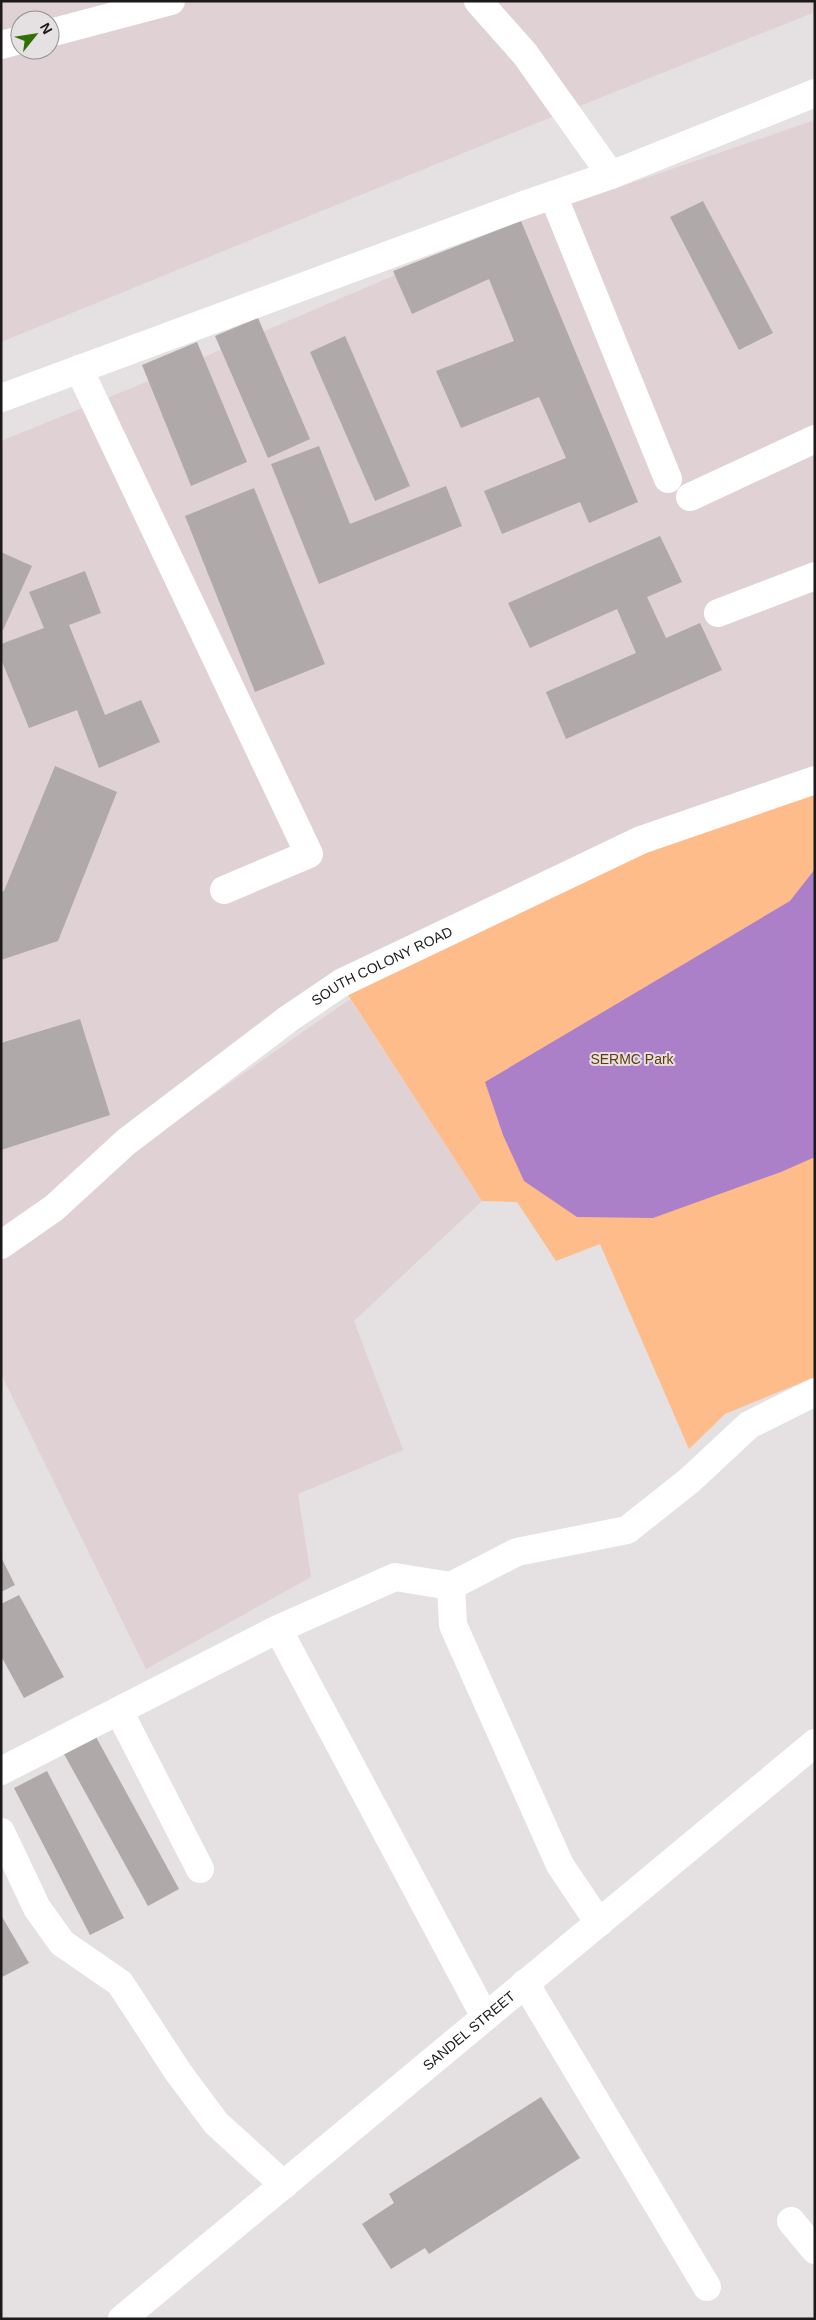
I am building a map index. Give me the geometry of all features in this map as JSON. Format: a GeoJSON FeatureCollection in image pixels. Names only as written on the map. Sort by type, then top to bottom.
{"type":"FeatureCollection","features":[{"type":"Feature","properties":{"kind":"street"},"geometry":{"type":"LineString","coordinates":[[60,29],[171,1]]}},
{"type":"Feature","properties":{"kind":"street"},"geometry":{"type":"LineString","coordinates":[[478,1],[525,54],[611,175]]}},
{"type":"Feature","properties":{"kind":"street"},"geometry":{"type":"LineString","coordinates":[[1,398],[611,175],[815,93]]}},
{"type":"Feature","properties":{"kind":"street"},"geometry":{"type":"LineString","coordinates":[[553,195],[668,480]]}},
{"type":"Feature","properties":{"kind":"street"},"geometry":{"type":"LineString","coordinates":[[79,369],[309,854],[224,890]]}},
{"type":"Feature","properties":{"kind":"street"},"geometry":{"type":"LineString","coordinates":[[690,497],[815,439]]}},
{"type":"Feature","properties":{"kind":"street"},"geometry":{"type":"LineString","coordinates":[[718,613],[815,576]]}},
{"type":"Feature","properties":{"kind":"street","name":"SOUTH COLONY ROAD"},"geometry":{"type":"LineString","coordinates":[[1,1244],[54,1208],[126,1142],[288,1019],[341,983],[641,840],[815,780]]}},
{"type":"Feature","properties":{"kind":"street"},"geometry":{"type":"LineString","coordinates":[[1,1771],[278,1630],[395,1577],[451,1586],[517,1552],[627,1530],[690,1480],[749,1425],[815,1392]]}},
{"type":"Feature","properties":{"kind":"street"},"geometry":{"type":"LineString","coordinates":[[451,1586],[452,1625],[560,1866],[599,1923]]}},
{"type":"Feature","properties":{"kind":"street"},"geometry":{"type":"LineString","coordinates":[[278,1630],[485,2017]]}},
{"type":"Feature","properties":{"kind":"street"},"geometry":{"type":"LineString","coordinates":[[119,1711],[200,1869]]}},
{"type":"Feature","properties":{"kind":"street","name":"SANDEL STREET"},"geometry":{"type":"LineString","coordinates":[[122,2319],[815,1743]]}},
{"type":"Feature","properties":{"kind":"street"},"geometry":{"type":"LineString","coordinates":[[1,1832],[37,1908],[62,1942],[120,1983],[178,2072],[216,2123],[284,2185]]}},
{"type":"Feature","properties":{"kind":"street"},"geometry":{"type":"LineString","coordinates":[[525,1983],[707,2287]]}},
{"type":"Feature","properties":{"kind":"street"},"geometry":{"type":"LineString","coordinates":[[791,2221],[815,2250]]}},
{"type":"Feature","properties":{"kind":"shaded area"},"geometry":{"type":"Polygon","coordinates":[[[1,1],[815,1],[815,12],[522,129],[1,342],[1,1]]]}},
{"type":"Feature","properties":{"kind":"shaded area"},"geometry":{"type":"Polygon","coordinates":[[[815,120],[815,770],[338,969],[128,1124],[62,1186],[1,1229],[1,441],[127,390],[526,219],[815,120]]]}},
{"type":"Feature","properties":{"kind":"shaded area"},"geometry":{"type":"Polygon","coordinates":[[[815,869],[815,1157],[781,1172],[653,1218],[577,1217],[524,1181],[503,1135],[485,1082],[790,901],[815,869]]]}},
{"type":"Feature","properties":{"kind":"shaded area"},"geometry":{"type":"Polygon","coordinates":[[[350,999],[482,1201],[354,1321],[403,1450],[298,1494],[311,1577],[146,1669],[1,1374],[1,1254],[123,1158],[350,999]]]}},
{"type":"Feature","properties":{"kind":"green space","name":"SERMC Park"},"geometry":{"type":"Polygon","coordinates":[[[815,790],[815,1377],[725,1414],[689,1449],[600,1244],[556,1261],[517,1202],[482,1201],[348,995],[641,851],[815,790]]]}},
{"type":"Feature","properties":{"kind":"building"},"geometry":{"type":"Polygon","coordinates":[[[703,201],[773,333],[739,350],[670,217],[703,201]]]}},
{"type":"Feature","properties":{"kind":"building"},"geometry":{"type":"Polygon","coordinates":[[[521,221],[638,502],[589,523],[580,502],[502,534],[484,491],[566,458],[539,397],[461,428],[436,371],[514,341],[489,279],[412,314],[393,271],[521,221]]]}},
{"type":"Feature","properties":{"kind":"building"},"geometry":{"type":"Polygon","coordinates":[[[258,318],[310,439],[268,458],[215,336],[258,318]]]}},
{"type":"Feature","properties":{"kind":"building"},"geometry":{"type":"Polygon","coordinates":[[[345,336],[410,486],[375,501],[310,352],[345,336]]]}},
{"type":"Feature","properties":{"kind":"building"},"geometry":{"type":"Polygon","coordinates":[[[197,342],[247,462],[191,486],[142,365],[197,342]]]}},
{"type":"Feature","properties":{"kind":"building"},"geometry":{"type":"Polygon","coordinates":[[[319,446],[350,524],[446,486],[462,526],[319,584],[271,464],[319,446]]]}},
{"type":"Feature","properties":{"kind":"building"},"geometry":{"type":"Polygon","coordinates":[[[254,488],[325,664],[255,692],[185,516],[254,488]]]}},
{"type":"Feature","properties":{"kind":"building"},"geometry":{"type":"Polygon","coordinates":[[[660,536],[682,582],[647,597],[666,638],[700,623],[722,670],[566,739],[546,692],[636,653],[617,609],[530,648],[508,603],[660,536]]]}},
{"type":"Feature","properties":{"kind":"building"},"geometry":{"type":"Polygon","coordinates":[[[1,552],[32,566],[3,630],[1,629],[1,552]]]}},
{"type":"Feature","properties":{"kind":"building"},"geometry":{"type":"Polygon","coordinates":[[[85,571],[101,613],[69,625],[105,715],[141,700],[160,742],[99,768],[77,710],[29,728],[1,659],[1,644],[44,628],[29,592],[85,571]]]}},
{"type":"Feature","properties":{"kind":"building"},"geometry":{"type":"Polygon","coordinates":[[[55,766],[117,792],[58,941],[1,960],[1,892],[4,891],[55,766]]]}},
{"type":"Feature","properties":{"kind":"building"},"geometry":{"type":"Polygon","coordinates":[[[80,1019],[110,1115],[1,1150],[1,1043],[80,1019]]]}},
{"type":"Feature","properties":{"kind":"building"},"geometry":{"type":"Polygon","coordinates":[[[1,1557],[15,1585],[1,1592],[1,1557]]]}},
{"type":"Feature","properties":{"kind":"building"},"geometry":{"type":"Polygon","coordinates":[[[19,1595],[64,1677],[24,1698],[1,1656],[1,1604],[19,1595]]]}},
{"type":"Feature","properties":{"kind":"building"},"geometry":{"type":"Polygon","coordinates":[[[96,1737],[179,1889],[148,1906],[64,1754],[96,1737]]]}},
{"type":"Feature","properties":{"kind":"building"},"geometry":{"type":"Polygon","coordinates":[[[47,1771],[124,1918],[90,1935],[14,1788],[47,1771]]]}},
{"type":"Feature","properties":{"kind":"building"},"geometry":{"type":"Polygon","coordinates":[[[1,1915],[29,1963],[2,1977],[1,1976],[1,1915]]]}},
{"type":"Feature","properties":{"kind":"building"},"geometry":{"type":"Polygon","coordinates":[[[541,2097],[580,2158],[429,2254],[425,2248],[391,2269],[362,2224],[394,2203],[389,2194],[541,2097]]]}}]}
